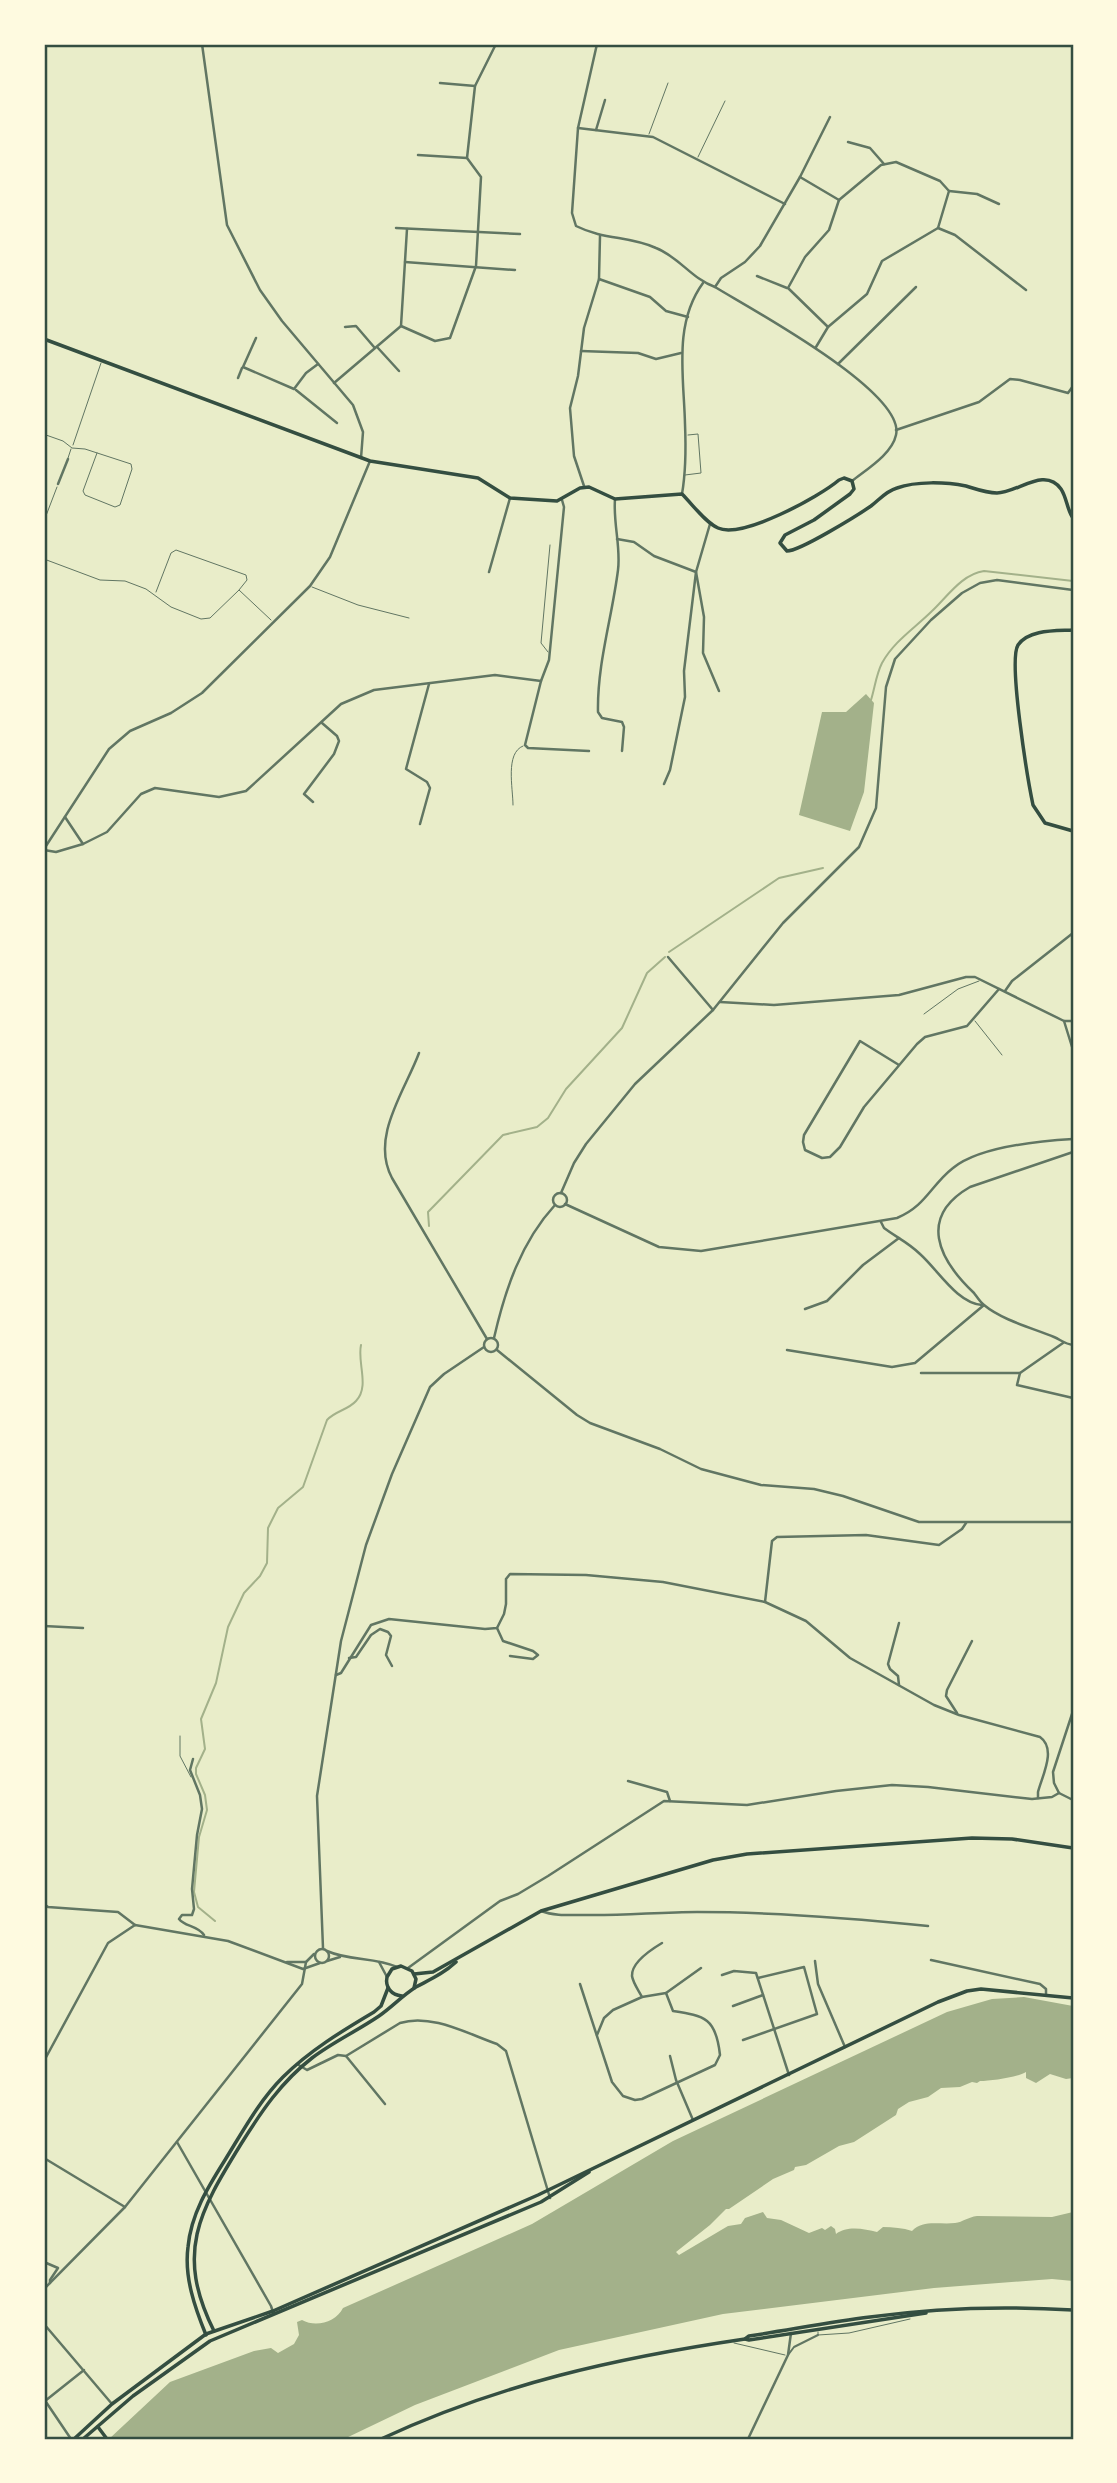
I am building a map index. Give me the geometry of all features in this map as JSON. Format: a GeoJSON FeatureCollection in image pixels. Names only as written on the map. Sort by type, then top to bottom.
{"type":"FeatureCollection","features":[{"type":"Feature","properties":{"kind":"main road"},"geometry":{"type":"LineString","coordinates":[[44,339],[361,458],[478,478],[510,498],[562,500],[584,487],[601,491],[615,499],[682,494],[710,524],[725,530],[756,524],[811,500],[844,478],[852,481],[854,489],[850,494],[824,513],[783,536],[780,543],[783,549],[790,551],[868,508],[886,493],[904,486],[952,484],[998,493],[1043,480],[1056,484],[1062,490],[1073,518]]}},
{"type":"Feature","properties":{"kind":"main road"},"geometry":{"type":"LineString","coordinates":[[1073,630],[1036,633],[1026,638],[1018,645],[1014,669],[1033,805],[1045,823],[1073,831]]}},
{"type":"Feature","properties":{"kind":"main road"},"geometry":{"type":"LineString","coordinates":[[414,1974],[433,1972],[541,1911],[713,1860],[747,1854],[972,1838],[1012,1839],[1073,1848]]}},
{"type":"Feature","properties":{"kind":"main road"},"geometry":{"type":"LineString","coordinates":[[210,2341],[192,2295],[187,2248],[194,2219],[206,2190],[258,2107],[282,2078],[384,2013],[414,1987],[436,1978],[460,1958]]}},
{"type":"Feature","properties":{"kind":"main road"},"geometry":{"type":"LineString","coordinates":[[218,2338],[201,2298],[195,2258],[200,2221],[209,2197],[263,2108],[299,2066],[340,2032],[381,2006],[388,1988],[387,1977],[397,1967],[408,1968],[414,1974],[414,1987]]}},
{"type":"Feature","properties":{"kind":"main road"},"geometry":{"type":"LineString","coordinates":[[388,1988],[394,1994],[402,1996]]}},
{"type":"Feature","properties":{"kind":"main road"},"geometry":{"type":"LineString","coordinates":[[73,2439],[112,2404],[206,2334],[340,2281],[547,2190],[938,2001],[967,1991],[999,1989],[1073,1998]]}},
{"type":"Feature","properties":{"kind":"main road"},"geometry":{"type":"LineString","coordinates":[[83,2439],[132,2396],[210,2341],[550,2198],[594,2168]]}},
{"type":"Feature","properties":{"kind":"main road"},"geometry":{"type":"LineString","coordinates":[[340,2281],[343,2287]]}},
{"type":"Feature","properties":{"kind":"main road"},"geometry":{"type":"LineString","coordinates":[[381,2439],[506,2389],[547,2377],[648,2355],[734,2340],[749,2340],[847,2320],[1002,2308],[1073,2310]]}},
{"type":"Feature","properties":{"kind":"main road"},"geometry":{"type":"LineString","coordinates":[[791,2332],[818,2332],[912,2314]]}},
{"type":"Feature","properties":{"kind":"main road"},"geometry":{"type":"LineString","coordinates":[[93,2421],[107,2439]]}},
{"type":"Feature","properties":{"kind":"street"},"geometry":{"type":"LineString","coordinates":[[202,44],[227,225],[260,290],[353,405],[363,432],[361,458]]}},
{"type":"Feature","properties":{"kind":"street"},"geometry":{"type":"LineString","coordinates":[[401,326],[435,341],[450,338],[476,267],[481,177],[467,158],[475,86],[496,44]]}},
{"type":"Feature","properties":{"kind":"street"},"geometry":{"type":"LineString","coordinates":[[597,44],[578,128],[572,213],[576,226],[600,236],[656,247],[676,258],[703,283],[816,346],[890,411],[897,424],[890,447],[852,481]]}},
{"type":"Feature","properties":{"kind":"street"},"geometry":{"type":"LineString","coordinates":[[440,83],[475,86]]}},
{"type":"Feature","properties":{"kind":"street"},"geometry":{"type":"LineString","coordinates":[[596,130],[605,100]]}},
{"type":"Feature","properties":{"kind":"street"},"geometry":{"type":"LineString","coordinates":[[715,288],[721,278],[755,252],[800,177],[830,117]]}},
{"type":"Feature","properties":{"kind":"street"},"geometry":{"type":"LineString","coordinates":[[578,128],[648,136],[785,204]]}},
{"type":"Feature","properties":{"kind":"street"},"geometry":{"type":"LineString","coordinates":[[848,142],[870,148],[884,163]]}},
{"type":"Feature","properties":{"kind":"street"},"geometry":{"type":"LineString","coordinates":[[418,155],[467,158]]}},
{"type":"Feature","properties":{"kind":"street"},"geometry":{"type":"LineString","coordinates":[[788,289],[805,257],[829,230],[839,200],[884,163],[896,162],[940,181],[949,191],[977,194],[999,204]]}},
{"type":"Feature","properties":{"kind":"street"},"geometry":{"type":"LineString","coordinates":[[800,177],[839,200]]}},
{"type":"Feature","properties":{"kind":"street"},"geometry":{"type":"LineString","coordinates":[[816,346],[828,327],[867,294],[881,261],[938,229],[949,191]]}},
{"type":"Feature","properties":{"kind":"street"},"geometry":{"type":"LineString","coordinates":[[396,228],[520,234]]}},
{"type":"Feature","properties":{"kind":"street"},"geometry":{"type":"LineString","coordinates":[[334,383],[401,326],[407,229]]}},
{"type":"Feature","properties":{"kind":"street"},"geometry":{"type":"LineString","coordinates":[[938,229],[955,235],[1026,290]]}},
{"type":"Feature","properties":{"kind":"street"},"geometry":{"type":"LineString","coordinates":[[584,487],[574,456],[570,408],[584,328],[599,279],[600,236]]}},
{"type":"Feature","properties":{"kind":"street"},"geometry":{"type":"LineString","coordinates":[[405,262],[515,271]]}},
{"type":"Feature","properties":{"kind":"street"},"geometry":{"type":"LineString","coordinates":[[757,276],[788,289],[828,327]]}},
{"type":"Feature","properties":{"kind":"street"},"geometry":{"type":"LineString","coordinates":[[599,279],[650,297],[666,311],[689,317]]}},
{"type":"Feature","properties":{"kind":"street"},"geometry":{"type":"LineString","coordinates":[[682,494],[685,435],[681,352],[693,299],[703,283]]}},
{"type":"Feature","properties":{"kind":"street"},"geometry":{"type":"LineString","coordinates":[[838,364],[916,287]]}},
{"type":"Feature","properties":{"kind":"street"},"geometry":{"type":"LineString","coordinates":[[345,327],[356,326],[399,371]]}},
{"type":"Feature","properties":{"kind":"street"},"geometry":{"type":"LineString","coordinates":[[237,377],[256,338]]}},
{"type":"Feature","properties":{"kind":"street"},"geometry":{"type":"LineString","coordinates":[[581,351],[638,353],[656,359],[681,352]]}},
{"type":"Feature","properties":{"kind":"street"},"geometry":{"type":"LineString","coordinates":[[294,389],[306,373],[318,364]]}},
{"type":"Feature","properties":{"kind":"street"},"geometry":{"type":"LineString","coordinates":[[243,367],[294,389],[337,423]]}},
{"type":"Feature","properties":{"kind":"street"},"geometry":{"type":"LineString","coordinates":[[896,430],[979,401],[1010,379],[1068,393],[1073,386]]}},
{"type":"Feature","properties":{"kind":"street"},"geometry":{"type":"LineString","coordinates":[[58,484],[68,459]]}},
{"type":"Feature","properties":{"kind":"street"},"geometry":{"type":"LineString","coordinates":[[370,461],[334,547],[310,586],[202,693],[171,713],[130,731],[118,740],[109,749],[44,850],[57,852],[83,844],[107,832],[141,794],[148,790],[155,788],[219,797],[246,791],[341,704],[364,693],[495,675],[541,681]]}},
{"type":"Feature","properties":{"kind":"street"},"geometry":{"type":"LineString","coordinates":[[489,572],[510,498]]}},
{"type":"Feature","properties":{"kind":"street"},"geometry":{"type":"LineString","coordinates":[[615,499],[618,569],[604,649],[598,712],[602,718],[622,722],[622,751]]}},
{"type":"Feature","properties":{"kind":"street"},"geometry":{"type":"LineString","coordinates":[[562,500],[563,517],[550,653],[525,745],[528,748],[589,751]]}},
{"type":"Feature","properties":{"kind":"street"},"geometry":{"type":"LineString","coordinates":[[664,784],[670,770],[685,697],[684,671],[696,572],[710,524]]}},
{"type":"Feature","properties":{"kind":"street"},"geometry":{"type":"LineString","coordinates":[[617,539],[634,542],[654,556],[696,572]]}},
{"type":"Feature","properties":{"kind":"street"},"geometry":{"type":"LineString","coordinates":[[696,572],[704,617],[703,653],[719,691]]}},
{"type":"Feature","properties":{"kind":"street"},"geometry":{"type":"LineString","coordinates":[[555,1205],[553,1198],[561,1193],[586,1144],[635,1084],[713,1010],[783,923],[859,847],[876,808],[882,757],[884,696],[888,673],[895,659],[931,620],[962,593],[980,583],[997,580],[1073,590]]}},
{"type":"Feature","properties":{"kind":"street"},"geometry":{"type":"LineString","coordinates":[[420,824],[430,788],[427,782],[406,769],[429,684]]}},
{"type":"Feature","properties":{"kind":"street"},"geometry":{"type":"LineString","coordinates":[[313,802],[304,794],[334,754],[339,741],[337,736],[321,723]]}},
{"type":"Feature","properties":{"kind":"street"},"geometry":{"type":"LineString","coordinates":[[65,817],[83,844]]}},
{"type":"Feature","properties":{"kind":"street"},"geometry":{"type":"LineString","coordinates":[[1004,991],[1012,981],[1073,933]]}},
{"type":"Feature","properties":{"kind":"street"},"geometry":{"type":"LineString","coordinates":[[668,957],[713,1010]]}},
{"type":"Feature","properties":{"kind":"street"},"geometry":{"type":"LineString","coordinates":[[720,1002],[774,1005],[899,995],[966,977],[980,979],[1064,1021],[1073,1021]]}},
{"type":"Feature","properties":{"kind":"street"},"geometry":{"type":"LineString","coordinates":[[899,1065],[860,1041],[804,1135],[805,1150],[822,1158],[830,1157],[840,1147],[864,1107],[917,1044],[926,1037],[961,1029],[974,1019],[999,989]]}},
{"type":"Feature","properties":{"kind":"street"},"geometry":{"type":"LineString","coordinates":[[1064,1021],[1073,1051]]}},
{"type":"Feature","properties":{"kind":"street"},"geometry":{"type":"LineString","coordinates":[[326,1961],[329,1957],[325,1949],[316,1805],[341,1641],[366,1545],[422,1401],[436,1381],[484,1348],[487,1339],[388,1170],[388,1130],[419,1053]]}},
{"type":"Feature","properties":{"kind":"street"},"geometry":{"type":"LineString","coordinates":[[565,1204],[659,1247],[701,1251],[881,1222],[910,1213],[929,1196],[948,1172],[962,1161],[1002,1148],[1073,1139]]}},
{"type":"Feature","properties":{"kind":"street"},"geometry":{"type":"LineString","coordinates":[[1073,1152],[982,1182],[959,1194],[948,1204],[938,1227],[942,1253],[984,1305],[1026,1327],[1073,1345]]}},
{"type":"Feature","properties":{"kind":"street"},"geometry":{"type":"LineString","coordinates":[[561,1193],[566,1198],[565,1204]]}},
{"type":"Feature","properties":{"kind":"street"},"geometry":{"type":"LineString","coordinates":[[555,1205],[560,1207],[565,1204]]}},
{"type":"Feature","properties":{"kind":"street"},"geometry":{"type":"LineString","coordinates":[[494,1338],[515,1268],[531,1235],[555,1205]]}},
{"type":"Feature","properties":{"kind":"street"},"geometry":{"type":"LineString","coordinates":[[881,1222],[884,1228],[920,1254],[967,1299],[975,1305],[984,1305]]}},
{"type":"Feature","properties":{"kind":"street"},"geometry":{"type":"LineString","coordinates":[[804,1309],[827,1301],[863,1265],[899,1238]]}},
{"type":"Feature","properties":{"kind":"street"},"geometry":{"type":"LineString","coordinates":[[967,1299],[978,1297]]}},
{"type":"Feature","properties":{"kind":"street"},"geometry":{"type":"LineString","coordinates":[[787,1350],[892,1367],[915,1363],[984,1305]]}},
{"type":"Feature","properties":{"kind":"street"},"geometry":{"type":"LineString","coordinates":[[487,1339],[494,1338]]}},
{"type":"Feature","properties":{"kind":"street"},"geometry":{"type":"LineString","coordinates":[[494,1338],[499,1343],[497,1350]]}},
{"type":"Feature","properties":{"kind":"street"},"geometry":{"type":"LineString","coordinates":[[921,1373],[1020,1373],[1063,1343]]}},
{"type":"Feature","properties":{"kind":"street"},"geometry":{"type":"LineString","coordinates":[[484,1348],[490,1352],[497,1350]]}},
{"type":"Feature","properties":{"kind":"street"},"geometry":{"type":"LineString","coordinates":[[497,1350],[590,1423],[701,1469],[761,1485],[814,1489],[843,1496],[919,1522],[1073,1522]]}},
{"type":"Feature","properties":{"kind":"street"},"geometry":{"type":"LineString","coordinates":[[1020,1373],[1017,1385],[1073,1398]]}},
{"type":"Feature","properties":{"kind":"street"},"geometry":{"type":"LineString","coordinates":[[765,1602],[772,1541],[777,1536],[891,1537],[940,1545],[966,1523]]}},
{"type":"Feature","properties":{"kind":"street"},"geometry":{"type":"LineString","coordinates":[[497,1628],[506,1604],[506,1579],[510,1574],[520,1573],[586,1575],[663,1582],[765,1602],[806,1621],[850,1658],[934,1705],[1045,1740],[1049,1749],[1038,1798]]}},
{"type":"Feature","properties":{"kind":"street"},"geometry":{"type":"LineString","coordinates":[[335,1675],[341,1673],[370,1625],[378,1621],[389,1619],[497,1628]]}},
{"type":"Feature","properties":{"kind":"street"},"geometry":{"type":"LineString","coordinates":[[899,1623],[888,1664],[898,1676],[899,1685]]}},
{"type":"Feature","properties":{"kind":"street"},"geometry":{"type":"LineString","coordinates":[[44,1626],[83,1628]]}},
{"type":"Feature","properties":{"kind":"street"},"geometry":{"type":"LineString","coordinates":[[497,1628],[503,1641],[538,1655],[533,1659],[510,1656]]}},
{"type":"Feature","properties":{"kind":"street"},"geometry":{"type":"LineString","coordinates":[[349,1658],[356,1657],[371,1634],[380,1629],[391,1636],[386,1655],[393,1666]]}},
{"type":"Feature","properties":{"kind":"street"},"geometry":{"type":"LineString","coordinates":[[959,1715],[946,1696],[947,1690],[972,1641]]}},
{"type":"Feature","properties":{"kind":"street"},"geometry":{"type":"LineString","coordinates":[[1073,1711],[1054,1772],[1054,1783],[1059,1793],[1073,1800]]}},
{"type":"Feature","properties":{"kind":"street"},"geometry":{"type":"LineString","coordinates":[[193,1759],[191,1777],[200,1795],[202,1809],[192,1889],[194,1909],[192,1915],[182,1915],[179,1919],[198,1927],[204,1935]]}},
{"type":"Feature","properties":{"kind":"street"},"geometry":{"type":"LineString","coordinates":[[628,1781],[667,1792],[670,1801]]}},
{"type":"Feature","properties":{"kind":"street"},"geometry":{"type":"LineString","coordinates":[[408,1968],[500,1901],[518,1894],[548,1876],[664,1801],[747,1805],[892,1785],[1038,1798],[1052,1797],[1059,1793]]}},
{"type":"Feature","properties":{"kind":"street"},"geometry":{"type":"LineString","coordinates":[[44,1904],[47,1907],[118,1912],[135,1925],[228,1941],[303,1969],[340,1957]]}},
{"type":"Feature","properties":{"kind":"street"},"geometry":{"type":"LineString","coordinates":[[541,1911],[550,1915],[768,1913],[928,1926]]}},
{"type":"Feature","properties":{"kind":"street"},"geometry":{"type":"LineString","coordinates":[[44,2061],[108,1943],[135,1925]]}},
{"type":"Feature","properties":{"kind":"street"},"geometry":{"type":"LineString","coordinates":[[642,1997],[633,1980],[634,1968],[652,1949],[662,1943]]}},
{"type":"Feature","properties":{"kind":"street"},"geometry":{"type":"LineString","coordinates":[[44,2289],[125,2207],[302,1984],[306,1962],[317,1950],[325,1949],[340,1957],[397,1967]]}},
{"type":"Feature","properties":{"kind":"street"},"geometry":{"type":"LineString","coordinates":[[314,1954],[320,1963]]}},
{"type":"Feature","properties":{"kind":"street"},"geometry":{"type":"LineString","coordinates":[[931,1960],[1040,1984],[1046,1989],[1046,1995]]}},
{"type":"Feature","properties":{"kind":"street"},"geometry":{"type":"LineString","coordinates":[[815,1961],[818,1984],[845,2047]]}},
{"type":"Feature","properties":{"kind":"street"},"geometry":{"type":"LineString","coordinates":[[284,1962],[306,1962]]}},
{"type":"Feature","properties":{"kind":"street"},"geometry":{"type":"LineString","coordinates":[[379,1962],[387,1977]]}},
{"type":"Feature","properties":{"kind":"street"},"geometry":{"type":"LineString","coordinates":[[743,2040],[775,2031],[817,2014],[804,1967],[758,1978]]}},
{"type":"Feature","properties":{"kind":"street"},"geometry":{"type":"LineString","coordinates":[[597,2035],[604,2018],[613,2010],[642,1997],[666,1993],[701,1968]]}},
{"type":"Feature","properties":{"kind":"street"},"geometry":{"type":"LineString","coordinates":[[722,1975],[734,1971],[756,1973],[789,2075]]}},
{"type":"Feature","properties":{"kind":"street"},"geometry":{"type":"LineString","coordinates":[[580,1984],[609,2075],[617,2089],[629,2099],[642,2099],[715,2065],[720,2055],[712,2025],[708,2020],[693,2013],[673,2011],[666,1993]]}},
{"type":"Feature","properties":{"kind":"street"},"geometry":{"type":"LineString","coordinates":[[733,2006],[763,1995]]}},
{"type":"Feature","properties":{"kind":"street"},"geometry":{"type":"LineString","coordinates":[[299,2066],[306,2070],[338,2055],[346,2056],[409,2020],[435,2023],[502,2046],[506,2051],[550,2198]]}},
{"type":"Feature","properties":{"kind":"street"},"geometry":{"type":"LineString","coordinates":[[346,2056],[385,2104]]}},
{"type":"Feature","properties":{"kind":"street"},"geometry":{"type":"LineString","coordinates":[[670,2056],[677,2082],[693,2120]]}},
{"type":"Feature","properties":{"kind":"street"},"geometry":{"type":"LineString","coordinates":[[177,2142],[272,2308],[271,2317]]}},
{"type":"Feature","properties":{"kind":"street"},"geometry":{"type":"LineString","coordinates":[[44,2158],[125,2207]]}},
{"type":"Feature","properties":{"kind":"street"},"geometry":{"type":"LineString","coordinates":[[44,2262],[58,2268],[50,2283]]}},
{"type":"Feature","properties":{"kind":"street"},"geometry":{"type":"LineString","coordinates":[[44,2324],[112,2404]]}},
{"type":"Feature","properties":{"kind":"street"},"geometry":{"type":"LineString","coordinates":[[748,2439],[787,2355],[791,2332]]}},
{"type":"Feature","properties":{"kind":"street"},"geometry":{"type":"LineString","coordinates":[[787,2355],[794,2347],[818,2332]]}},
{"type":"Feature","properties":{"kind":"street"},"geometry":{"type":"LineString","coordinates":[[73,2439],[44,2400],[84,2370]]}},
{"type":"Feature","properties":{"kind":"lane"},"geometry":{"type":"LineString","coordinates":[[648,136],[668,83]]}},
{"type":"Feature","properties":{"kind":"lane"},"geometry":{"type":"LineString","coordinates":[[697,159],[725,101]]}},
{"type":"Feature","properties":{"kind":"lane"},"geometry":{"type":"LineString","coordinates":[[68,459],[102,361]]}},
{"type":"Feature","properties":{"kind":"lane"},"geometry":{"type":"LineString","coordinates":[[684,475],[701,473],[698,434],[685,435]]}},
{"type":"Feature","properties":{"kind":"lane"},"geometry":{"type":"LineString","coordinates":[[44,441],[45,435],[63,441],[72,448],[97,453],[131,464],[120,505],[115,507],[85,495],[83,491],[97,453]]}},
{"type":"Feature","properties":{"kind":"lane"},"geometry":{"type":"LineString","coordinates":[[44,521],[58,484]]}},
{"type":"Feature","properties":{"kind":"lane"},"geometry":{"type":"LineString","coordinates":[[550,545],[541,643],[550,653]]}},
{"type":"Feature","properties":{"kind":"lane"},"geometry":{"type":"LineString","coordinates":[[44,559],[100,580],[125,581],[155,594],[171,607],[206,619],[247,580],[246,575],[176,550],[171,553],[155,594]]}},
{"type":"Feature","properties":{"kind":"lane"},"geometry":{"type":"LineString","coordinates":[[310,586],[358,605],[409,618]]}},
{"type":"Feature","properties":{"kind":"lane"},"geometry":{"type":"LineString","coordinates":[[239,590],[273,622]]}},
{"type":"Feature","properties":{"kind":"lane"},"geometry":{"type":"LineString","coordinates":[[513,804],[513,756],[518,748],[525,745]]}},
{"type":"Feature","properties":{"kind":"lane"},"geometry":{"type":"LineString","coordinates":[[924,1014],[958,989],[980,979]]}},
{"type":"Feature","properties":{"kind":"lane"},"geometry":{"type":"LineString","coordinates":[[974,1019],[1002,1055]]}},
{"type":"Feature","properties":{"kind":"lane"},"geometry":{"type":"LineString","coordinates":[[180,1736],[180,1756],[191,1777]]}},
{"type":"Feature","properties":{"kind":"lane"},"geometry":{"type":"LineString","coordinates":[[734,2340],[734,2343],[743,2346],[787,2355]]}},
{"type":"Feature","properties":{"kind":"shaded area"},"geometry":{"type":"Polygon","coordinates":[[[866,694],[874,703],[864,792],[850,831],[799,815],[822,712],[846,712],[866,694]]]}},
{"type":"Feature","properties":{"kind":"shaded area"},"geometry":{"type":"Polygon","coordinates":[[[1024,1997],[1073,2006],[1073,2078],[1066,2079],[1050,2074],[1036,2083],[1026,2078],[1026,2072],[1017,2076],[972,2082],[960,2087],[941,2088],[928,2097],[909,2102],[898,2109],[896,2115],[854,2142],[839,2146],[806,2165],[795,2167],[726,2209],[676,2252],[679,2255],[728,2226],[741,2224],[745,2218],[763,2212],[767,2218],[781,2220],[809,2233],[831,2226],[836,2234],[851,2229],[877,2232],[883,2227],[912,2231],[921,2225],[955,2223],[977,2216],[1052,2217],[1073,2212],[1073,2281],[1052,2279],[934,2288],[723,2314],[559,2350],[415,2405],[344,2439],[109,2439],[170,2382],[254,2351],[271,2348],[278,2353],[294,2344],[299,2335],[297,2322],[302,2320],[319,2323],[331,2320],[343,2308],[532,2224],[673,2141],[947,2012],[992,1999],[1024,1997]]]}},
{"type":"Feature","properties":{"kind":"waterway"},"geometry":{"type":"LineString","coordinates":[[871,700],[880,668],[892,648],[955,587],[969,577],[984,571],[1073,581]]}},
{"type":"Feature","properties":{"kind":"waterway"},"geometry":{"type":"LineString","coordinates":[[669,952],[779,878],[823,868]]}},
{"type":"Feature","properties":{"kind":"waterway"},"geometry":{"type":"LineString","coordinates":[[429,1226],[428,1212],[503,1135],[537,1127],[548,1118],[566,1089],[622,1028],[647,973],[665,957]]}},
{"type":"Feature","properties":{"kind":"waterway"},"geometry":{"type":"LineString","coordinates":[[215,1921],[198,1907],[194,1892],[199,1837],[207,1810],[205,1795],[196,1774],[205,1749],[201,1719],[216,1683],[228,1627],[244,1593],[260,1576],[267,1563],[268,1528],[278,1508],[303,1487],[327,1420],[353,1404],[360,1395],[363,1381],[361,1345]]}}]}
